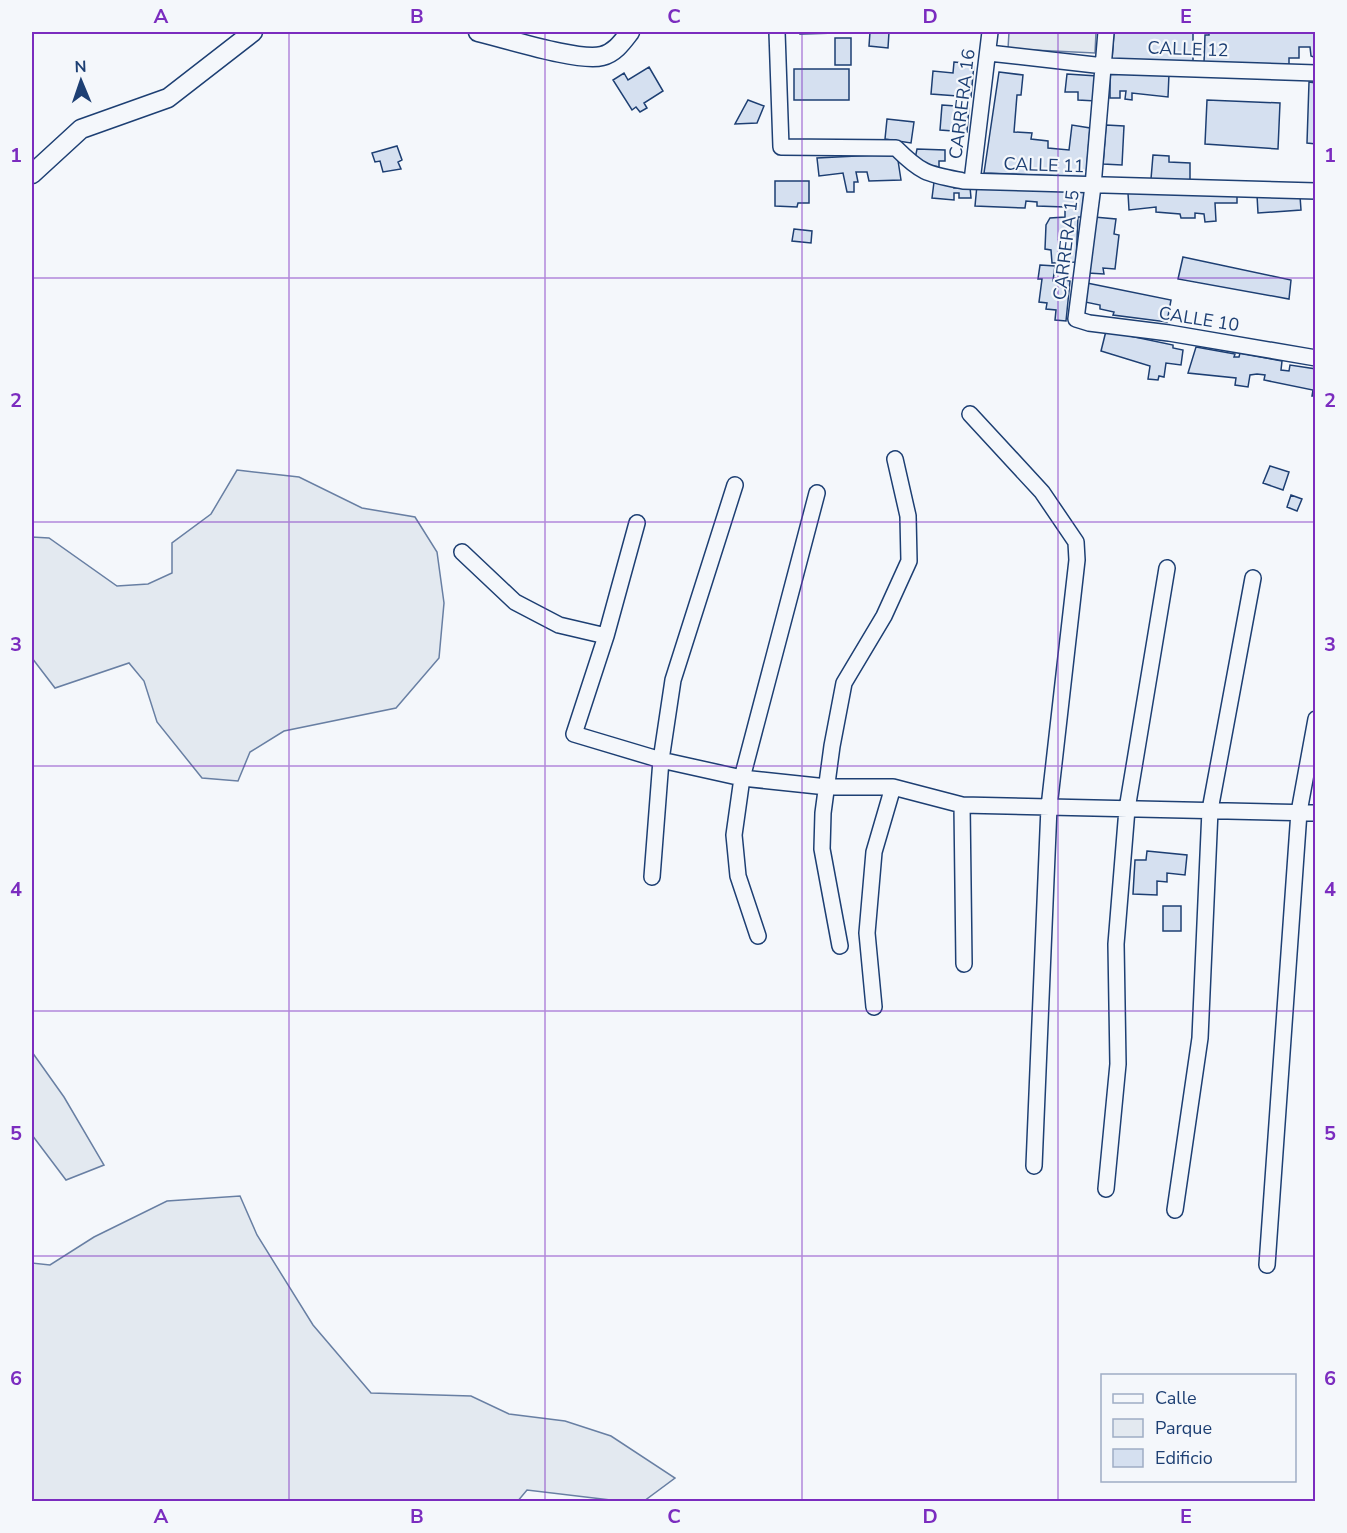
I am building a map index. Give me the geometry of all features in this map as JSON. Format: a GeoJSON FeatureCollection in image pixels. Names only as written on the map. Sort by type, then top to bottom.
{"type":"FeatureCollection","features":[{"type":"Feature","properties":{"kind":"street"},"geometry":{"type":"LineString","coordinates":[[32,174],[81,129],[168,98],[253,32]]}},
{"type":"Feature","properties":{"kind":"street"},"geometry":{"type":"LineString","coordinates":[[478,32],[579,55],[602,56],[620,46],[630,32]]}},
{"type":"Feature","properties":{"kind":"street","name":"CALLE 11"},"geometry":{"type":"LineString","coordinates":[[777,32],[781,147],[896,148],[917,169],[929,175],[972,181],[1316,191]]}},
{"type":"Feature","properties":{"kind":"street","name":"CARRERA 16"},"geometry":{"type":"LineString","coordinates":[[972,181],[990,32]]}},
{"type":"Feature","properties":{"kind":"street","name":"CARRERA 15"},"geometry":{"type":"LineString","coordinates":[[1076,319],[1093,186],[1106,32]]}},
{"type":"Feature","properties":{"kind":"street","name":"CALLE 12"},"geometry":{"type":"LineString","coordinates":[[989,53],[1104,66],[1316,73]]}},
{"type":"Feature","properties":{"kind":"street","name":"CALLE 10"},"geometry":{"type":"LineString","coordinates":[[1076,319],[1089,323],[1168,333],[1316,358]]}},
{"type":"Feature","properties":{"kind":"street"},"geometry":{"type":"LineString","coordinates":[[970,414],[1042,492],[1076,542],[1077,560],[1049,807],[1034,1166]]}},
{"type":"Feature","properties":{"kind":"street"},"geometry":{"type":"LineString","coordinates":[[840,946],[822,849],[826,787],[844,683],[884,616],[909,561],[908,516],[895,459]]}},
{"type":"Feature","properties":{"kind":"street"},"geometry":{"type":"LineString","coordinates":[[652,877],[661,760],[674,680],[735,485]]}},
{"type":"Feature","properties":{"kind":"street"},"geometry":{"type":"LineString","coordinates":[[758,936],[738,876],[734,835],[742,778],[817,493]]}},
{"type":"Feature","properties":{"kind":"street"},"geometry":{"type":"LineString","coordinates":[[637,523],[606,636],[574,734],[661,760],[742,778],[826,787],[893,787],[962,805],[1316,813]]}},
{"type":"Feature","properties":{"kind":"street"},"geometry":{"type":"LineString","coordinates":[[462,552],[514,602],[559,626],[606,636]]}},
{"type":"Feature","properties":{"kind":"street"},"geometry":{"type":"LineString","coordinates":[[1106,1189],[1118,1064],[1116,944],[1127,809],[1167,568]]}},
{"type":"Feature","properties":{"kind":"street"},"geometry":{"type":"LineString","coordinates":[[1175,1210],[1200,1038],[1210,810],[1253,578]]}},
{"type":"Feature","properties":{"kind":"street"},"geometry":{"type":"LineString","coordinates":[[1267,1265],[1299,812],[1316,718]]}},
{"type":"Feature","properties":{"kind":"street"},"geometry":{"type":"LineString","coordinates":[[874,1007],[867,933],[874,852],[893,787]]}},
{"type":"Feature","properties":{"kind":"street"},"geometry":{"type":"LineString","coordinates":[[962,805],[964,964]]}},
{"type":"Feature","properties":{"kind":"green space"},"geometry":{"type":"Polygon","coordinates":[[[1009,32],[1096,32],[1095,53],[1008,49],[1009,32]]]}},
{"type":"Feature","properties":{"kind":"green space"},"geometry":{"type":"Polygon","coordinates":[[[237,470],[299,477],[362,508],[415,517],[437,552],[444,603],[439,658],[396,708],[284,731],[250,752],[238,781],[202,778],[157,722],[144,681],[129,663],[55,688],[32,658],[32,537],[49,538],[117,586],[148,584],[172,573],[172,543],[211,514],[237,470]]]}},
{"type":"Feature","properties":{"kind":"green space"},"geometry":{"type":"Polygon","coordinates":[[[32,1052],[64,1097],[104,1165],[66,1180],[32,1135],[32,1052]]]}},
{"type":"Feature","properties":{"kind":"green space"},"geometry":{"type":"Polygon","coordinates":[[[240,1196],[257,1235],[313,1325],[371,1393],[471,1396],[509,1414],[565,1421],[611,1436],[675,1478],[644,1501],[619,1501],[527,1490],[517,1502],[32,1501],[32,1263],[50,1265],[94,1237],[167,1201],[240,1196]]]}},
{"type":"Feature","properties":{"kind":"building"},"geometry":{"type":"Polygon","coordinates":[[[800,32],[837,32],[837,33],[800,34],[800,32]]]}},
{"type":"Feature","properties":{"kind":"building"},"geometry":{"type":"Polygon","coordinates":[[[870,32],[889,32],[888,48],[869,46],[870,32]]]}},
{"type":"Feature","properties":{"kind":"building"},"geometry":{"type":"Polygon","coordinates":[[[1114,32],[1193,32],[1193,62],[1112,60],[1114,32]]]}},
{"type":"Feature","properties":{"kind":"building"},"geometry":{"type":"Polygon","coordinates":[[[1209,32],[1316,32],[1316,58],[1311,56],[1310,47],[1299,47],[1299,58],[1289,58],[1289,65],[1204,63],[1205,35],[1209,35],[1209,32]]]}},
{"type":"Feature","properties":{"kind":"building"},"geometry":{"type":"Polygon","coordinates":[[[835,38],[851,38],[851,65],[835,65],[835,38]]]}},
{"type":"Feature","properties":{"kind":"building"},"geometry":{"type":"Polygon","coordinates":[[[954,62],[974,64],[971,97],[931,94],[933,71],[953,73],[954,62]]]}},
{"type":"Feature","properties":{"kind":"building"},"geometry":{"type":"Polygon","coordinates":[[[649,67],[663,91],[644,103],[647,108],[640,112],[636,107],[632,110],[613,80],[624,73],[628,80],[649,67]]]}},
{"type":"Feature","properties":{"kind":"building"},"geometry":{"type":"Polygon","coordinates":[[[794,69],[849,69],[849,100],[794,100],[794,69]]]}},
{"type":"Feature","properties":{"kind":"building"},"geometry":{"type":"Polygon","coordinates":[[[999,72],[1023,75],[1021,95],[1017,95],[1014,132],[1032,133],[1031,139],[1048,141],[1048,148],[1069,150],[1072,125],[1090,128],[1086,177],[984,173],[999,72]]]}},
{"type":"Feature","properties":{"kind":"building"},"geometry":{"type":"Polygon","coordinates":[[[1110,72],[1169,74],[1168,97],[1132,93],[1132,100],[1125,99],[1126,91],[1120,91],[1120,98],[1110,98],[1110,72]]]}},
{"type":"Feature","properties":{"kind":"building"},"geometry":{"type":"Polygon","coordinates":[[[1067,74],[1097,76],[1096,101],[1078,100],[1078,92],[1065,92],[1067,74]]]}},
{"type":"Feature","properties":{"kind":"building"},"geometry":{"type":"Polygon","coordinates":[[[1309,82],[1316,83],[1316,144],[1307,143],[1309,82]]]}},
{"type":"Feature","properties":{"kind":"building"},"geometry":{"type":"Polygon","coordinates":[[[748,100],[764,106],[757,123],[735,124],[748,100]]]}},
{"type":"Feature","properties":{"kind":"building"},"geometry":{"type":"Polygon","coordinates":[[[1207,100],[1280,103],[1278,149],[1205,144],[1207,100]]]}},
{"type":"Feature","properties":{"kind":"building"},"geometry":{"type":"Polygon","coordinates":[[[942,105],[969,107],[967,132],[940,130],[942,105]]]}},
{"type":"Feature","properties":{"kind":"building"},"geometry":{"type":"Polygon","coordinates":[[[887,119],[914,122],[911,143],[885,139],[887,119]]]}},
{"type":"Feature","properties":{"kind":"building"},"geometry":{"type":"Polygon","coordinates":[[[1106,125],[1124,126],[1122,165],[1103,164],[1106,125]]]}},
{"type":"Feature","properties":{"kind":"building"},"geometry":{"type":"Polygon","coordinates":[[[397,146],[402,160],[398,162],[401,169],[383,172],[380,161],[375,162],[372,153],[397,146]]]}},
{"type":"Feature","properties":{"kind":"building"},"geometry":{"type":"Polygon","coordinates":[[[917,149],[945,150],[945,161],[939,161],[939,171],[915,159],[917,149]]]}},
{"type":"Feature","properties":{"kind":"building"},"geometry":{"type":"Polygon","coordinates":[[[897,154],[901,180],[869,181],[867,172],[856,172],[858,182],[854,182],[854,192],[847,192],[843,173],[819,176],[817,158],[897,154]]]}},
{"type":"Feature","properties":{"kind":"building"},"geometry":{"type":"Polygon","coordinates":[[[1153,155],[1169,156],[1169,162],[1190,163],[1190,180],[1151,179],[1153,155]]]}},
{"type":"Feature","properties":{"kind":"building"},"geometry":{"type":"Polygon","coordinates":[[[775,181],[809,181],[809,203],[798,203],[797,207],[775,206],[775,181]]]}},
{"type":"Feature","properties":{"kind":"building"},"geometry":{"type":"Polygon","coordinates":[[[934,182],[954,184],[954,188],[970,187],[971,198],[959,198],[959,193],[954,193],[954,200],[932,198],[934,182]]]}},
{"type":"Feature","properties":{"kind":"building"},"geometry":{"type":"Polygon","coordinates":[[[977,185],[1084,192],[1082,217],[1078,217],[1076,262],[1052,263],[1051,250],[1045,249],[1046,225],[1050,218],[1065,217],[1065,207],[1037,206],[1037,202],[1026,201],[1025,208],[975,206],[977,185]]]}},
{"type":"Feature","properties":{"kind":"building"},"geometry":{"type":"Polygon","coordinates":[[[1128,193],[1237,194],[1237,203],[1215,203],[1216,221],[1205,222],[1204,214],[1195,213],[1195,218],[1181,218],[1180,214],[1156,212],[1156,207],[1129,210],[1128,193]]]}},
{"type":"Feature","properties":{"kind":"building"},"geometry":{"type":"Polygon","coordinates":[[[1257,195],[1300,196],[1301,210],[1258,213],[1257,195]]]}},
{"type":"Feature","properties":{"kind":"building"},"geometry":{"type":"Polygon","coordinates":[[[1094,217],[1116,219],[1114,234],[1119,235],[1115,269],[1103,268],[1104,274],[1088,273],[1094,217]]]}},
{"type":"Feature","properties":{"kind":"building"},"geometry":{"type":"Polygon","coordinates":[[[794,229],[812,231],[811,243],[792,241],[794,229]]]}},
{"type":"Feature","properties":{"kind":"building"},"geometry":{"type":"Polygon","coordinates":[[[1183,257],[1291,280],[1289,299],[1178,279],[1183,257]]]}},
{"type":"Feature","properties":{"kind":"building"},"geometry":{"type":"Polygon","coordinates":[[[1040,265],[1055,266],[1053,281],[1059,283],[1059,279],[1070,281],[1066,321],[1055,320],[1056,310],[1046,309],[1047,303],[1039,302],[1042,279],[1038,279],[1040,265]]]}},
{"type":"Feature","properties":{"kind":"building"},"geometry":{"type":"Polygon","coordinates":[[[1087,283],[1171,300],[1167,322],[1113,315],[1114,312],[1100,309],[1100,305],[1085,302],[1087,283]]]}},
{"type":"Feature","properties":{"kind":"building"},"geometry":{"type":"Polygon","coordinates":[[[1106,331],[1173,345],[1173,348],[1183,350],[1181,365],[1166,363],[1164,377],[1159,376],[1158,380],[1148,379],[1150,366],[1101,351],[1106,331]]]}},
{"type":"Feature","properties":{"kind":"building"},"geometry":{"type":"Polygon","coordinates":[[[1196,347],[1235,354],[1234,357],[1239,357],[1240,353],[1282,361],[1281,370],[1289,371],[1290,365],[1316,369],[1316,396],[1312,396],[1313,390],[1264,380],[1265,375],[1250,375],[1248,387],[1235,385],[1236,378],[1188,373],[1196,347]]]}},
{"type":"Feature","properties":{"kind":"building"},"geometry":{"type":"Polygon","coordinates":[[[1270,466],[1289,472],[1283,490],[1263,483],[1270,466]]]}},
{"type":"Feature","properties":{"kind":"building"},"geometry":{"type":"Polygon","coordinates":[[[1291,495],[1302,499],[1297,511],[1287,507],[1291,495]]]}},
{"type":"Feature","properties":{"kind":"building"},"geometry":{"type":"Polygon","coordinates":[[[1147,851],[1187,855],[1185,875],[1167,873],[1167,882],[1157,881],[1157,895],[1133,894],[1135,860],[1146,860],[1147,851]]]}},
{"type":"Feature","properties":{"kind":"building"},"geometry":{"type":"Polygon","coordinates":[[[1163,906],[1181,906],[1181,931],[1163,931],[1163,906]]]}}]}
